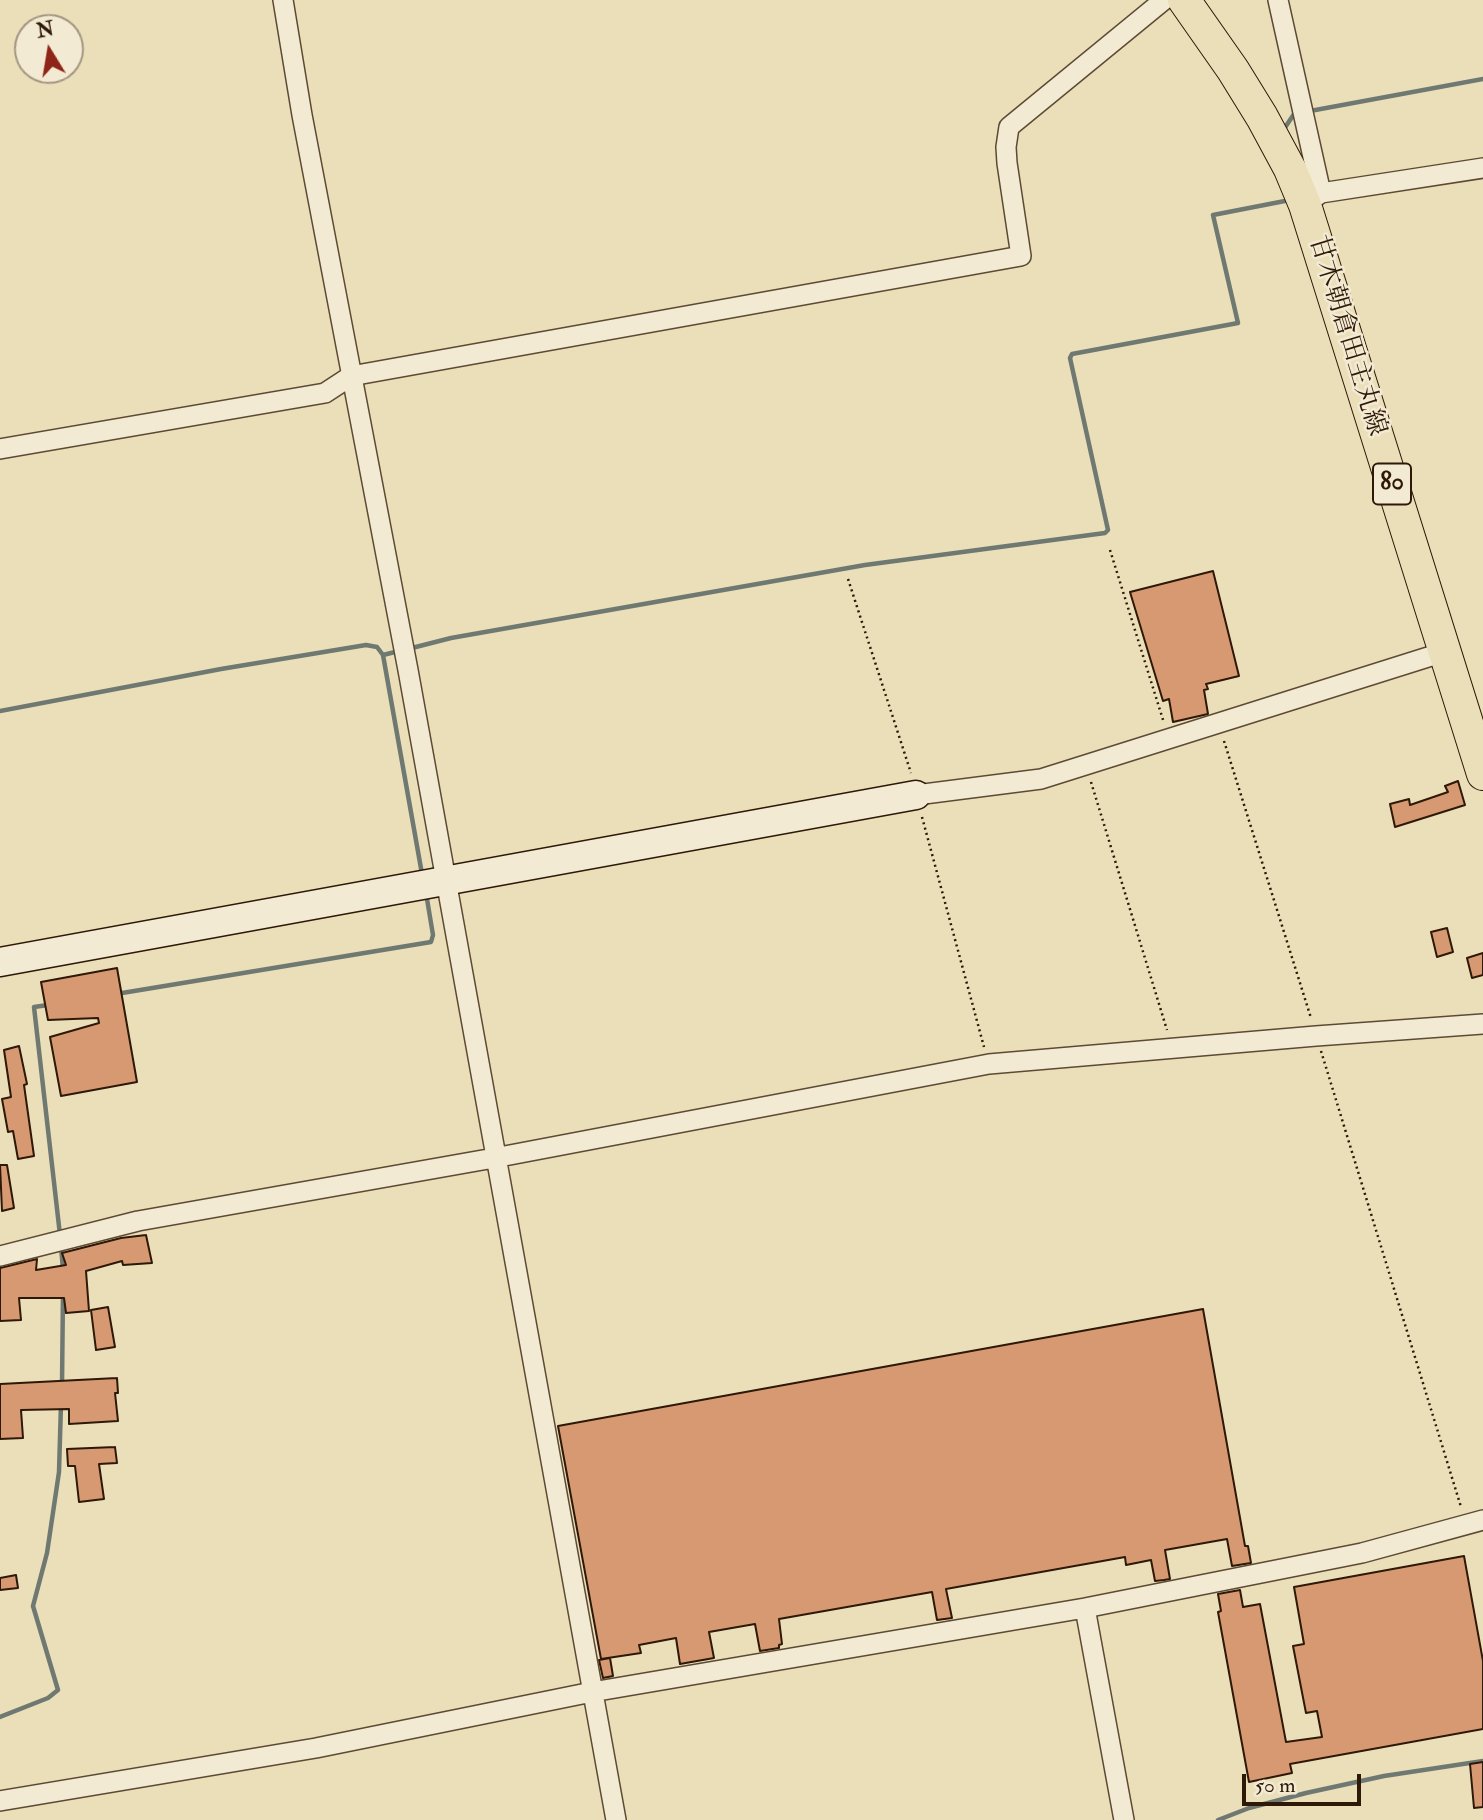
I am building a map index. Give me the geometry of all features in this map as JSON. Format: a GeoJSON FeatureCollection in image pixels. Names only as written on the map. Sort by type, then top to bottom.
{"type":"FeatureCollection","features":[{"type":"Feature","properties":{"kind":"main road","name":"甘木朝倉田主丸線"},"geometry":{"type":"LineString","coordinates":[[1178,1],[1233,70],[1306,196],[1483,774]]}},
{"type":"Feature","properties":{"kind":"street"},"geometry":{"type":"LineString","coordinates":[[283,0],[351,376],[408,670],[615,1820]]}},
{"type":"Feature","properties":{"kind":"street"},"geometry":{"type":"LineString","coordinates":[[1278,0],[1303,111],[1306,196],[1483,167]]}},
{"type":"Feature","properties":{"kind":"street"},"geometry":{"type":"LineString","coordinates":[[0,449],[325,393],[351,376],[1021,256],[1007,163],[1009,127],[1178,1]]}},
{"type":"Feature","properties":{"kind":"street"},"geometry":{"type":"LineString","coordinates":[[0,962],[916,795],[1041,779],[1444,652]]}},
{"type":"Feature","properties":{"kind":"street"},"geometry":{"type":"LineString","coordinates":[[0,1256],[138,1221],[494,1158],[989,1064],[1316,1035],[1483,1024]]}},
{"type":"Feature","properties":{"kind":"street"},"geometry":{"type":"LineString","coordinates":[[0,1801],[316,1748],[592,1692],[1085,1608],[1362,1553],[1475,1522]]}},
{"type":"Feature","properties":{"kind":"street"},"geometry":{"type":"LineString","coordinates":[[1085,1608],[1124,1820]]}},
{"type":"Feature","properties":{"kind":"path"},"geometry":{"type":"LineString","coordinates":[[1110,551],[1169,740]]}},
{"type":"Feature","properties":{"kind":"path"},"geometry":{"type":"LineString","coordinates":[[848,579],[902,740],[989,1064]]}},
{"type":"Feature","properties":{"kind":"path"},"geometry":{"type":"LineString","coordinates":[[1219,724],[1316,1035],[1475,1522]]}},
{"type":"Feature","properties":{"kind":"path"},"geometry":{"type":"LineString","coordinates":[[1086,765],[1172,1048]]}},
{"type":"Feature","properties":{"kind":"building"},"geometry":{"type":"Polygon","coordinates":[[[1213,571],[1239,676],[1206,684],[1208,689],[1204,690],[1208,714],[1173,722],[1169,699],[1163,701],[1130,592],[1213,571]]]}},
{"type":"Feature","properties":{"kind":"building"},"geometry":{"type":"Polygon","coordinates":[[[1458,781],[1465,805],[1395,827],[1390,804],[1409,799],[1410,805],[1448,792],[1445,786],[1458,781]]]}},
{"type":"Feature","properties":{"kind":"building"},"geometry":{"type":"Polygon","coordinates":[[[1447,928],[1453,952],[1437,957],[1431,932],[1447,928]]]}},
{"type":"Feature","properties":{"kind":"building"},"geometry":{"type":"Polygon","coordinates":[[[1483,953],[1483,975],[1472,978],[1467,958],[1483,953]]]}},
{"type":"Feature","properties":{"kind":"building"},"geometry":{"type":"Polygon","coordinates":[[[117,968],[137,1082],[61,1096],[50,1037],[99,1023],[98,1018],[48,1020],[41,982],[117,968]]]}},
{"type":"Feature","properties":{"kind":"building"},"geometry":{"type":"Polygon","coordinates":[[[19,1046],[27,1084],[24,1085],[34,1156],[18,1159],[13,1131],[8,1132],[2,1099],[11,1097],[4,1050],[19,1046]]]}},
{"type":"Feature","properties":{"kind":"building"},"geometry":{"type":"Polygon","coordinates":[[[0,1165],[7,1165],[14,1208],[2,1211],[0,1165]]]}},
{"type":"Feature","properties":{"kind":"building"},"geometry":{"type":"Polygon","coordinates":[[[146,1235],[152,1263],[123,1265],[122,1261],[86,1271],[89,1311],[66,1313],[64,1298],[19,1298],[21,1320],[0,1321],[0,1268],[37,1259],[36,1270],[66,1265],[62,1253],[121,1238],[146,1235]]]}},
{"type":"Feature","properties":{"kind":"building"},"geometry":{"type":"Polygon","coordinates":[[[108,1307],[115,1347],[96,1350],[91,1310],[108,1307]]]}},
{"type":"Feature","properties":{"kind":"building"},"geometry":{"type":"Polygon","coordinates":[[[1203,1309],[1245,1546],[1248,1546],[1251,1563],[1232,1566],[1227,1539],[1165,1550],[1170,1579],[1155,1581],[1151,1560],[1126,1565],[1125,1557],[946,1589],[952,1618],[937,1620],[932,1592],[779,1619],[782,1644],[779,1648],[760,1651],[755,1624],[709,1632],[714,1658],[680,1664],[676,1638],[639,1645],[641,1653],[601,1659],[558,1426],[1203,1309]]]}},
{"type":"Feature","properties":{"kind":"building"},"geometry":{"type":"Polygon","coordinates":[[[117,1378],[118,1393],[115,1393],[118,1421],[69,1424],[69,1409],[21,1410],[23,1438],[0,1439],[0,1384],[117,1378]]]}},
{"type":"Feature","properties":{"kind":"building"},"geometry":{"type":"Polygon","coordinates":[[[115,1447],[117,1463],[99,1464],[104,1499],[79,1502],[75,1466],[68,1466],[67,1449],[115,1447]]]}},
{"type":"Feature","properties":{"kind":"building"},"geometry":{"type":"Polygon","coordinates":[[[1464,1556],[1483,1661],[1483,1729],[1290,1764],[1292,1773],[1249,1782],[1218,1612],[1221,1611],[1218,1594],[1240,1590],[1243,1607],[1260,1604],[1286,1742],[1322,1737],[1317,1711],[1306,1713],[1293,1646],[1304,1644],[1294,1587],[1464,1556]]]}},
{"type":"Feature","properties":{"kind":"building"},"geometry":{"type":"Polygon","coordinates":[[[16,1575],[18,1588],[0,1590],[0,1578],[16,1575]]]}},
{"type":"Feature","properties":{"kind":"building"},"geometry":{"type":"Polygon","coordinates":[[[610,1658],[613,1676],[603,1678],[599,1660],[610,1658]]]}},
{"type":"Feature","properties":{"kind":"building"},"geometry":{"type":"Polygon","coordinates":[[[1483,1762],[1483,1807],[1474,1808],[1470,1764],[1483,1762]]]}},
{"type":"Feature","properties":{"kind":"waterway"},"geometry":{"type":"LineString","coordinates":[[1310,111],[1483,79]]}},
{"type":"Feature","properties":{"kind":"waterway"},"geometry":{"type":"LineString","coordinates":[[1284,129],[1294,114],[1298,113]]}},
{"type":"Feature","properties":{"kind":"waterway"},"geometry":{"type":"LineString","coordinates":[[408,649],[451,638],[865,565],[1105,533],[1108,530],[1070,358],[1072,354],[1238,323],[1213,215],[1290,200]]}},
{"type":"Feature","properties":{"kind":"waterway"},"geometry":{"type":"LineString","coordinates":[[0,711],[221,669],[366,645],[377,647],[383,655],[422,874]]}},
{"type":"Feature","properties":{"kind":"waterway"},"geometry":{"type":"LineString","coordinates":[[383,655],[399,651]]}},
{"type":"Feature","properties":{"kind":"waterway"},"geometry":{"type":"LineString","coordinates":[[116,994],[431,942],[433,935],[426,893]]}},
{"type":"Feature","properties":{"kind":"waterway"},"geometry":{"type":"LineString","coordinates":[[48,1005],[34,1007],[60,1235]]}},
{"type":"Feature","properties":{"kind":"waterway"},"geometry":{"type":"LineString","coordinates":[[61,1247],[63,1269]]}},
{"type":"Feature","properties":{"kind":"waterway"},"geometry":{"type":"LineString","coordinates":[[62,1385],[63,1292]]}},
{"type":"Feature","properties":{"kind":"waterway"},"geometry":{"type":"LineString","coordinates":[[0,1717],[48,1698],[58,1690],[33,1606],[47,1553],[59,1472],[61,1404]]}},
{"type":"Feature","properties":{"kind":"waterway"},"geometry":{"type":"LineString","coordinates":[[1218,1820],[1249,1808],[1306,1793],[1384,1776],[1483,1761]]}}]}
